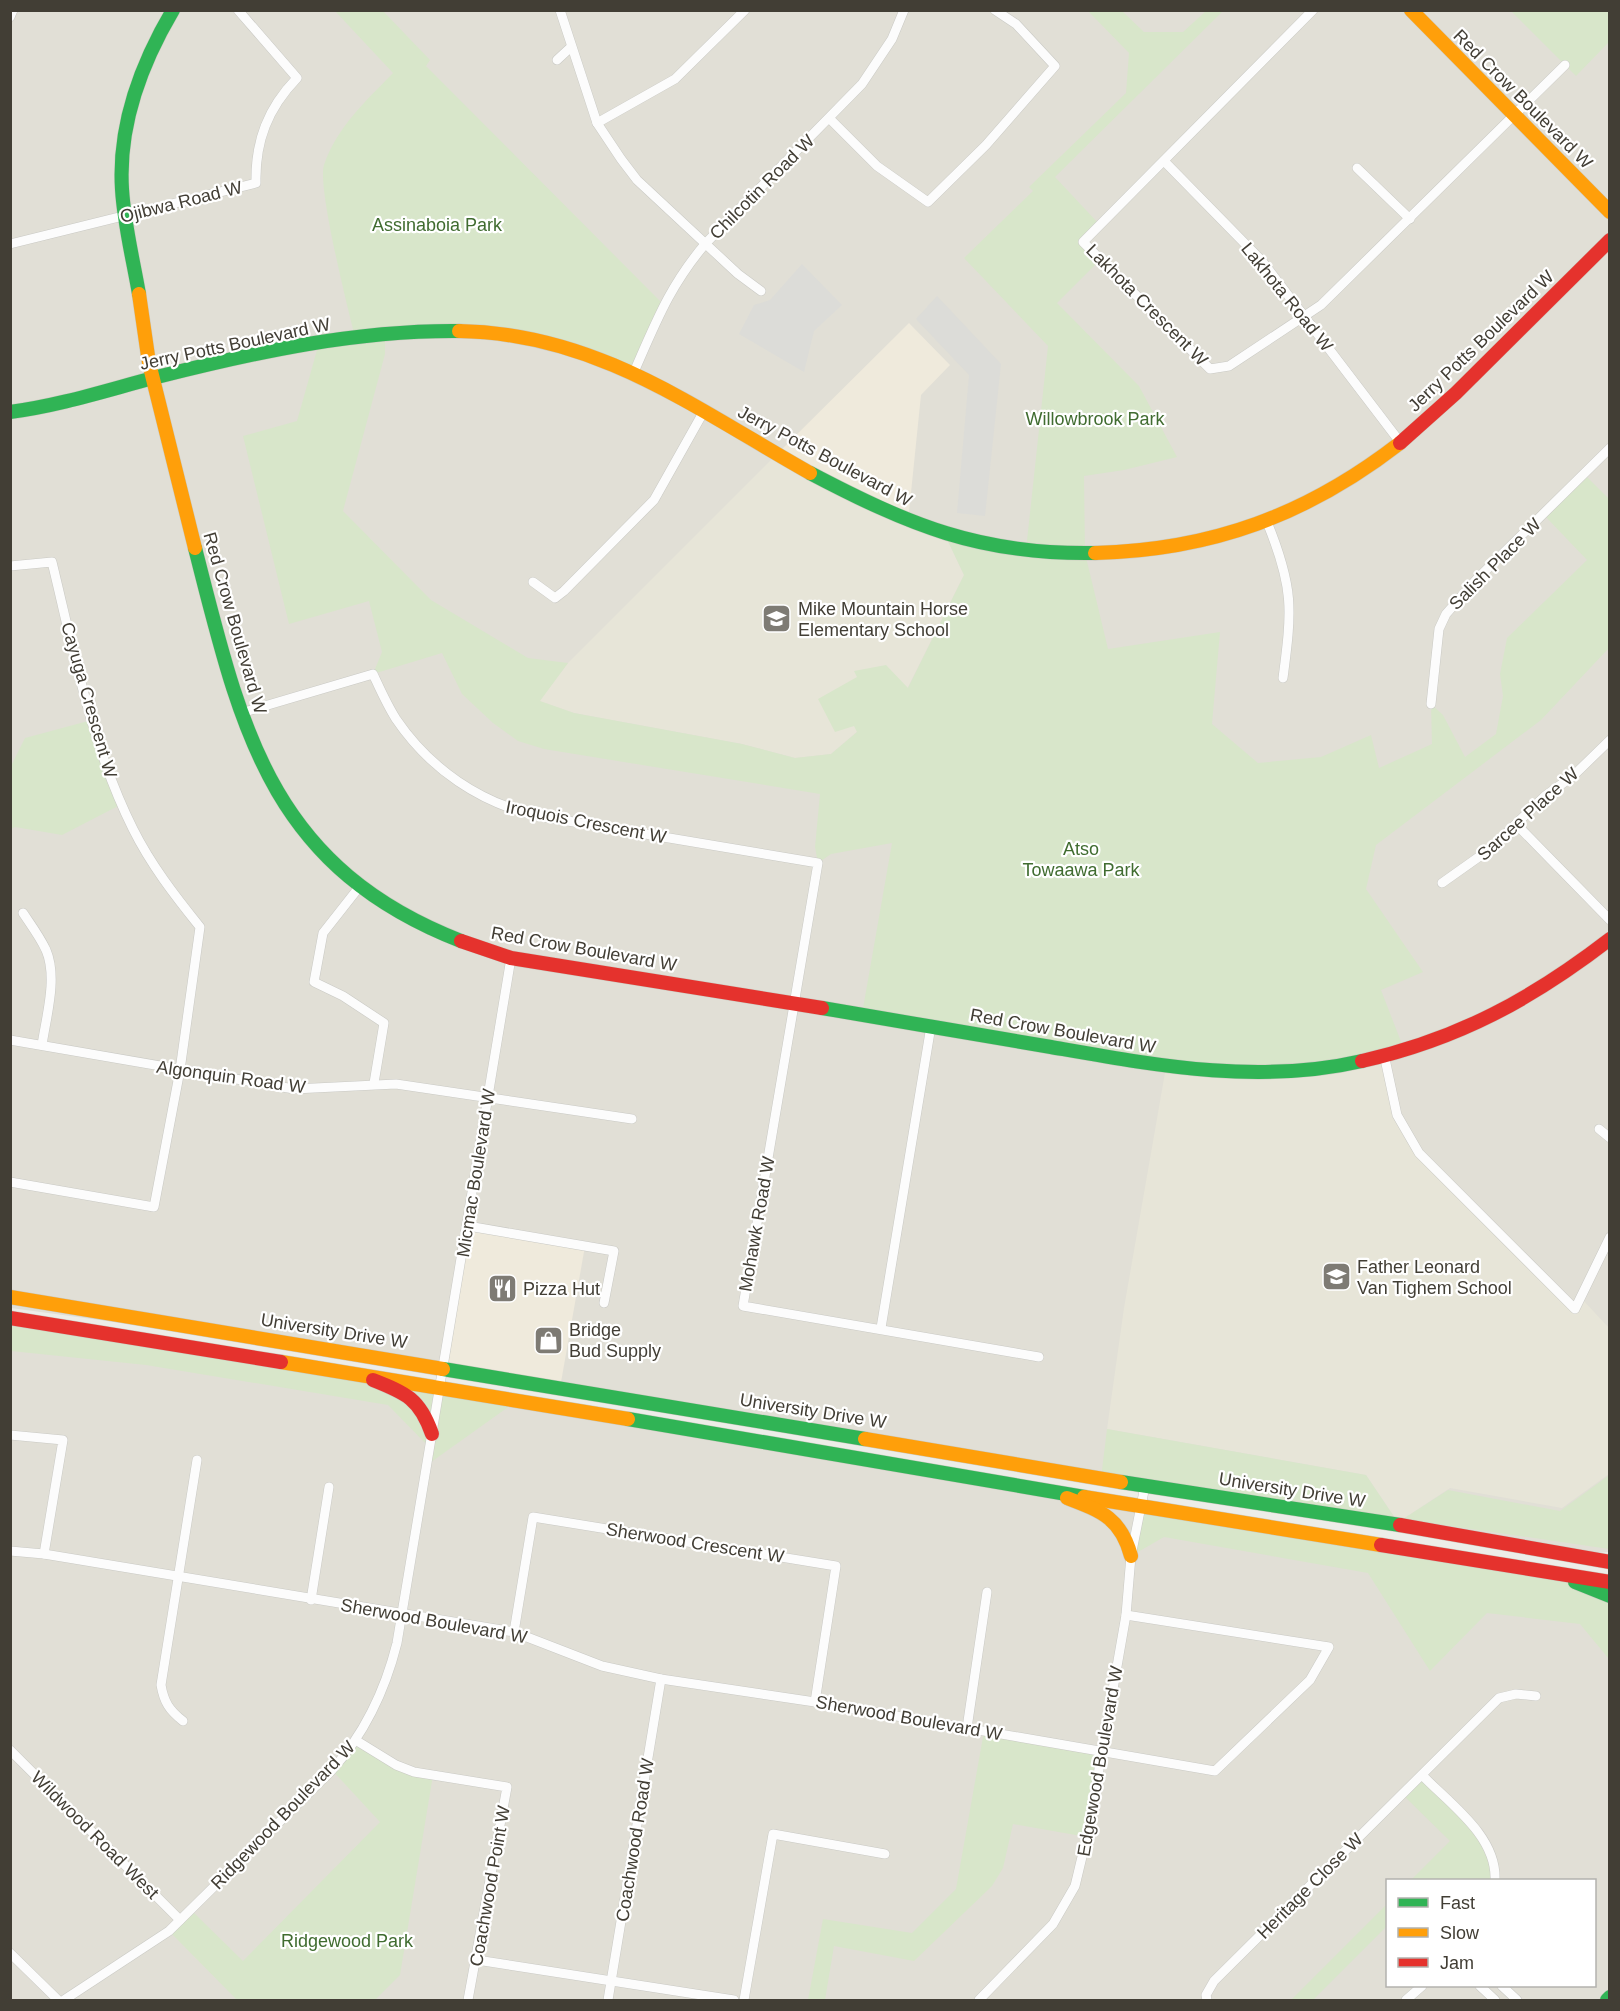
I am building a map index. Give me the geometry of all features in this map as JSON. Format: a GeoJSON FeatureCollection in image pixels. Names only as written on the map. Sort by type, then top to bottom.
{"type":"FeatureCollection","features":[{"type":"Feature","properties":{"kind":"street"},"geometry":{"type":"LineString","coordinates":[[10,17],[13,10]]}},
{"type":"Feature","properties":{"kind":"street","name":"Red Crow Boulevard W"},"geometry":{"type":"LineString","coordinates":[[173,10],[154,42],[135,92],[123,147],[123,217],[139,293],[147,356],[227,674],[262,766],[276,792],[316,844],[360,886],[383,903],[468,946],[511,958],[1198,1071],[1261,1074],[1302,1072],[1385,1059],[1443,1039],[1498,1014],[1559,979],[1610,939]]}},
{"type":"Feature","properties":{"kind":"street","name":"Ojibwa Road W"},"geometry":{"type":"LineString","coordinates":[[10,244],[256,183],[259,141],[268,115],[280,95],[297,78],[238,10]]}},
{"type":"Feature","properties":{"kind":"street"},"geometry":{"type":"LineString","coordinates":[[560,10],[597,123],[636,180],[738,274],[761,291]]}},
{"type":"Feature","properties":{"kind":"street"},"geometry":{"type":"LineString","coordinates":[[597,123],[637,103],[675,79],[745,10]]}},
{"type":"Feature","properties":{"kind":"street","name":"Chilcotin Road W"},"geometry":{"type":"LineString","coordinates":[[634,372],[674,283],[706,243],[862,84],[892,39],[904,10]]}},
{"type":"Feature","properties":{"kind":"street"},"geometry":{"type":"LineString","coordinates":[[830,119],[877,166],[928,202],[986,145],[1055,66],[1016,24],[995,10]]}},
{"type":"Feature","properties":{"kind":"street","name":"Lakhota Crescent W"},"geometry":{"type":"LineString","coordinates":[[1313,10],[1083,242],[1210,369],[1229,366],[1305,316],[1338,291],[1565,65]]}},
{"type":"Feature","properties":{"kind":"street","name":"Red Crow Boulevard W"},"geometry":{"type":"LineString","coordinates":[[1411,10],[1610,212]]}},
{"type":"Feature","properties":{"kind":"street"},"geometry":{"type":"LineString","coordinates":[[557,60],[571,47]]}},
{"type":"Feature","properties":{"kind":"street","name":"Lakhota Road W"},"geometry":{"type":"LineString","coordinates":[[1164,161],[1262,261],[1400,442]]}},
{"type":"Feature","properties":{"kind":"street"},"geometry":{"type":"LineString","coordinates":[[1357,168],[1410,219]]}},
{"type":"Feature","properties":{"kind":"street","name":"Jerry Potts Boulevard W"},"geometry":{"type":"LineString","coordinates":[[10,412],[93,397],[153,378],[316,342],[456,331],[543,343],[582,353],[634,372],[782,458],[881,510],[945,535],[997,546],[1048,552],[1130,553],[1167,549],[1239,532],[1267,522],[1332,489],[1400,442],[1477,375],[1610,240]]}},
{"type":"Feature","properties":{"kind":"street"},"geometry":{"type":"LineString","coordinates":[[533,582],[555,598],[564,591],[654,500],[704,411]]}},
{"type":"Feature","properties":{"kind":"street","name":"Salish Place W"},"geometry":{"type":"LineString","coordinates":[[1431,704],[1439,629],[1446,614],[1476,580],[1610,448]]}},
{"type":"Feature","properties":{"kind":"street"},"geometry":{"type":"LineString","coordinates":[[1267,522],[1282,559],[1289,589],[1291,619],[1283,678]]}},
{"type":"Feature","properties":{"kind":"street","name":"Cayuga Crescent W"},"geometry":{"type":"LineString","coordinates":[[10,566],[52,562],[92,720],[112,782],[150,858],[200,927],[180,1070]]}},
{"type":"Feature","properties":{"kind":"street","name":"Iroquois Crescent W"},"geometry":{"type":"LineString","coordinates":[[241,713],[373,674],[395,717],[409,737],[447,773],[471,791],[495,803],[538,816],[818,863],[794,1003]]}},
{"type":"Feature","properties":{"kind":"street","name":"Sarcee Place W"},"geometry":{"type":"LineString","coordinates":[[1442,883],[1475,862],[1610,740]]}},
{"type":"Feature","properties":{"kind":"street"},"geometry":{"type":"LineString","coordinates":[[1517,825],[1610,920]]}},
{"type":"Feature","properties":{"kind":"street"},"geometry":{"type":"LineString","coordinates":[[360,886],[323,933],[314,982],[343,996],[384,1023],[374,1083]]}},
{"type":"Feature","properties":{"kind":"street"},"geometry":{"type":"LineString","coordinates":[[23,913],[47,951],[50,967],[51,986],[42,1045]]}},
{"type":"Feature","properties":{"kind":"street","name":"Micmac Boulevard W"},"geometry":{"type":"LineString","coordinates":[[440,1387],[511,958]]}},
{"type":"Feature","properties":{"kind":"street","name":"Mohawk Road W"},"geometry":{"type":"LineString","coordinates":[[794,1003],[743,1306],[1039,1357]]}},
{"type":"Feature","properties":{"kind":"street"},"geometry":{"type":"LineString","coordinates":[[881,1328],[931,1026]]}},
{"type":"Feature","properties":{"kind":"street","name":"Algonquin Road W"},"geometry":{"type":"LineString","coordinates":[[10,1040],[294,1089],[374,1083],[430,1087],[632,1119]]}},
{"type":"Feature","properties":{"kind":"street"},"geometry":{"type":"LineString","coordinates":[[1385,1059],[1397,1115],[1419,1154],[1575,1309],[1610,1237]]}},
{"type":"Feature","properties":{"kind":"street"},"geometry":{"type":"LineString","coordinates":[[10,1182],[154,1207],[180,1070]]}},
{"type":"Feature","properties":{"kind":"street"},"geometry":{"type":"LineString","coordinates":[[1599,1129],[1610,1138]]}},
{"type":"Feature","properties":{"kind":"street"},"geometry":{"type":"LineString","coordinates":[[468,1226],[614,1251],[604,1303]]}},
{"type":"Feature","properties":{"kind":"street","name":"University Drive W"},"geometry":{"type":"LineString","coordinates":[[10,1297],[443,1367],[1145,1486],[1401,1525],[1610,1562]]}},
{"type":"Feature","properties":{"kind":"street"},"geometry":{"type":"LineString","coordinates":[[10,1318],[440,1387],[1141,1507],[1610,1582]]}},
{"type":"Feature","properties":{"kind":"street"},"geometry":{"type":"LineString","coordinates":[[357,1374],[414,1398],[426,1413],[432,1434]]}},
{"type":"Feature","properties":{"kind":"street","name":"Ridgewood Boulevard W"},"geometry":{"type":"LineString","coordinates":[[64,2001],[169,1931],[332,1770],[357,1741],[372,1713],[390,1668],[402,1615],[440,1387]]}},
{"type":"Feature","properties":{"kind":"street"},"geometry":{"type":"LineString","coordinates":[[10,1435],[63,1440],[44,1554]]}},
{"type":"Feature","properties":{"kind":"street"},"geometry":{"type":"LineString","coordinates":[[183,1721],[170,1711],[161,1685],[180,1578],[197,1460]]}},
{"type":"Feature","properties":{"kind":"street","name":"Edgewood Boulevard W"},"geometry":{"type":"LineString","coordinates":[[979,2001],[1053,1924],[1076,1886],[1126,1616],[1131,1556],[1145,1486]]}},
{"type":"Feature","properties":{"kind":"street"},"geometry":{"type":"LineString","coordinates":[[311,1600],[329,1487]]}},
{"type":"Feature","properties":{"kind":"street"},"geometry":{"type":"LineString","coordinates":[[1052,1492],[1096,1509],[1116,1521],[1128,1537],[1131,1556]]}},
{"type":"Feature","properties":{"kind":"street","name":"Sherwood Crescent W"},"geometry":{"type":"LineString","coordinates":[[514,1632],[533,1517],[836,1566],[815,1702]]}},
{"type":"Feature","properties":{"kind":"street","name":"Sherwood Boulevard W"},"geometry":{"type":"LineString","coordinates":[[10,1551],[44,1554],[514,1632],[602,1666],[660,1679],[815,1702],[1215,1771],[1310,1680],[1329,1647],[1126,1616]]}},
{"type":"Feature","properties":{"kind":"street"},"geometry":{"type":"LineString","coordinates":[[1583,1557],[1610,1555]]}},
{"type":"Feature","properties":{"kind":"street"},"geometry":{"type":"LineString","coordinates":[[1551,1572],[1610,1596]]}},
{"type":"Feature","properties":{"kind":"street"},"geometry":{"type":"LineString","coordinates":[[967,1728],[987,1592]]}},
{"type":"Feature","properties":{"kind":"street","name":"Coachwood Road W"},"geometry":{"type":"LineString","coordinates":[[608,2001],[660,1679]]}},
{"type":"Feature","properties":{"kind":"street","name":"Heritage Close W"},"geometry":{"type":"LineString","coordinates":[[1207,2001],[1206,1995],[1214,1981],[1499,1698],[1516,1694],[1536,1696]]}},
{"type":"Feature","properties":{"kind":"street","name":"Coachwood Point W"},"geometry":{"type":"LineString","coordinates":[[357,1741],[396,1766],[414,1772],[507,1787],[468,2001]]}},
{"type":"Feature","properties":{"kind":"street","name":"Wildwood Road West"},"geometry":{"type":"LineString","coordinates":[[10,1750],[180,1920]]}},
{"type":"Feature","properties":{"kind":"street"},"geometry":{"type":"LineString","coordinates":[[1422,1775],[1483,1837],[1491,1855],[1495,1879]]}},
{"type":"Feature","properties":{"kind":"street"},"geometry":{"type":"LineString","coordinates":[[744,2001],[773,1834],[885,1854]]}},
{"type":"Feature","properties":{"kind":"street"},"geometry":{"type":"LineString","coordinates":[[10,1953],[58,2001]]}},
{"type":"Feature","properties":{"kind":"street"},"geometry":{"type":"LineString","coordinates":[[477,1960],[734,2001]]}},
{"type":"Feature","properties":{"kind":"street"},"geometry":{"type":"LineString","coordinates":[[1407,2001],[1421,1987]]}},
{"type":"Feature","properties":{"kind":"street"},"geometry":{"type":"LineString","coordinates":[[1481,1987],[1495,2001]]}},
{"type":"Feature","properties":{"kind":"street"},"geometry":{"type":"LineString","coordinates":[[1503,1987],[1517,2001]]}},
{"type":"Feature","properties":{"kind":"street"},"geometry":{"type":"LineString","coordinates":[[1607,2001],[1610,1997]]}},
{"type":"Feature","properties":{"kind":"shaded area"},"geometry":{"type":"Polygon","coordinates":[[[11,11],[1609,11],[1609,1552],[1595,1553],[425,1364],[11,1308],[11,11]]]}},
{"type":"Feature","properties":{"kind":"shaded area"},"geometry":{"type":"Polygon","coordinates":[[[802,264],[842,305],[814,331],[804,372],[739,334],[754,305],[770,300],[802,264]]]}},
{"type":"Feature","properties":{"kind":"shaded area"},"geometry":{"type":"Polygon","coordinates":[[[937,296],[1001,364],[985,516],[957,513],[969,375],[916,319],[937,296]]]}},
{"type":"Feature","properties":{"kind":"shaded area"},"geometry":{"type":"Polygon","coordinates":[[[909,323],[950,365],[921,395],[908,522],[780,451],[909,323]]]}},
{"type":"Feature","properties":{"kind":"shaded area","name":"Mike Mountain Horse Elementary School"},"geometry":{"type":"Polygon","coordinates":[[[780,451],[945,535],[964,575],[907,689],[831,754],[795,758],[742,744],[574,713],[539,701],[568,663],[780,451]]]}},
{"type":"Feature","properties":{"kind":"shaded area","name":"Father Leonard Van Tighem School"},"geometry":{"type":"Polygon","coordinates":[[[1385,1059],[1404,1132],[1574,1309],[1580,1297],[1609,1328],[1609,1474],[1562,1508],[1450,1488],[1403,1519],[1395,1518],[1366,1475],[1107,1429],[1124,1308],[1166,1067],[1385,1059]]]}},
{"type":"Feature","properties":{"kind":"shaded area"},"geometry":{"type":"Polygon","coordinates":[[[468,1226],[585,1246],[560,1388],[443,1367],[468,1226]]]}},
{"type":"Feature","properties":{"kind":"shaded area"},"geometry":{"type":"Polygon","coordinates":[[[10,1318],[1609,1583],[1609,2000],[11,2000],[10,1318]]]}},
{"type":"Feature","properties":{"kind":"green space"},"geometry":{"type":"Polygon","coordinates":[[[335,11],[383,11],[430,60],[426,66],[663,304],[634,372],[548,344],[385,329],[385,354],[343,511],[431,600],[528,658],[568,663],[540,701],[574,713],[742,744],[795,758],[831,754],[857,732],[854,726],[835,732],[818,699],[857,677],[854,671],[886,665],[908,688],[964,575],[945,535],[1026,550],[1048,346],[964,258],[1033,191],[1029,187],[1126,93],[1129,53],[1088,11],[1122,11],[1144,32],[1183,32],[1206,11],[1223,11],[1055,177],[1100,225],[1083,242],[1101,259],[1057,303],[1139,386],[1177,457],[1124,470],[1084,476],[1085,553],[1108,649],[1220,632],[1212,724],[1258,763],[1321,757],[1371,735],[1379,768],[1432,744],[1431,704],[1443,715],[1465,757],[1496,734],[1503,696],[1500,674],[1507,638],[1587,560],[1544,515],[1584,474],[1609,499],[1609,648],[1541,720],[1376,845],[1366,889],[1423,972],[1381,990],[1405,1052],[1227,1073],[862,1014],[892,843],[831,854],[818,863],[815,847],[820,794],[544,749],[518,741],[493,723],[462,694],[442,653],[373,674],[382,652],[369,601],[289,624],[243,436],[297,421],[321,336],[355,337],[329,221],[323,177],[324,165],[344,127],[393,73],[335,11]]]}},
{"type":"Feature","properties":{"kind":"green space"},"geometry":{"type":"Polygon","coordinates":[[[1511,11],[1609,11],[1609,42],[1576,76],[1511,11]]]}},
{"type":"Feature","properties":{"kind":"green space"},"geometry":{"type":"Polygon","coordinates":[[[92,720],[122,804],[62,835],[15,827],[11,829],[11,766],[25,738],[92,720]]]}},
{"type":"Feature","properties":{"kind":"green space"},"geometry":{"type":"Polygon","coordinates":[[[10,1318],[518,1400],[427,1465],[430,1448],[388,1405],[146,1365],[11,1351],[10,1318]]]}},
{"type":"Feature","properties":{"kind":"green space"},"geometry":{"type":"Polygon","coordinates":[[[1107,1429],[1366,1475],[1395,1518],[1101,1478],[1107,1429]]]}},
{"type":"Feature","properties":{"kind":"green space"},"geometry":{"type":"Polygon","coordinates":[[[1609,1467],[1609,1549],[1403,1519],[1448,1490],[1560,1511],[1608,1476],[1609,1467]]]}},
{"type":"Feature","properties":{"kind":"green space"},"geometry":{"type":"Polygon","coordinates":[[[1141,1507],[1551,1572],[1609,1596],[1609,1659],[1580,1624],[1487,1613],[1430,1671],[1368,1573],[1164,1537],[1131,1556],[1141,1507]]]}},
{"type":"Feature","properties":{"kind":"green space"},"geometry":{"type":"Polygon","coordinates":[[[984,1731],[1102,1751],[1087,1837],[1013,1824],[1003,1868],[992,1886],[914,1961],[834,1946],[825,2000],[808,2000],[823,1919],[912,1933],[956,1889],[984,1731]]]}},
{"type":"Feature","properties":{"kind":"green space","name":"Ridgewood Park"},"geometry":{"type":"Polygon","coordinates":[[[357,1741],[380,1756],[433,1775],[400,1975],[375,2000],[237,2000],[169,1931],[191,1910],[243,1961],[380,1822],[332,1770],[357,1741]]]}},
{"type":"Feature","properties":{"kind":"green space"},"geometry":{"type":"Polygon","coordinates":[[[1422,1775],[1483,1837],[1495,1879],[1412,1879],[1450,1841],[1402,1794],[1422,1775]]]}},
{"type":"Feature","properties":{"kind":"green space"},"geometry":{"type":"Polygon","coordinates":[[[1386,1905],[1386,1927],[1313,2000],[1291,2000],[1386,1905]]]}},
{"type":"Feature","properties":{"kind":"traffic: fast"},"geometry":{"type":"LineString","coordinates":[[139,294],[123,202],[124,142],[128,118],[142,73],[173,10]]}},
{"type":"Feature","properties":{"kind":"traffic: fast"},"geometry":{"type":"LineString","coordinates":[[10,412],[66,401],[231,359],[306,344],[382,334],[459,331]]}},
{"type":"Feature","properties":{"kind":"traffic: fast"},"geometry":{"type":"LineString","coordinates":[[810,473],[880,508],[946,533],[1016,549],[1095,553]]}},
{"type":"Feature","properties":{"kind":"traffic: fast"},"geometry":{"type":"LineString","coordinates":[[195,548],[229,675],[249,732],[273,784],[305,831],[345,873],[396,910],[461,941]]}},
{"type":"Feature","properties":{"kind":"traffic: fast"},"geometry":{"type":"LineString","coordinates":[[822,1008],[1128,1060],[1206,1070],[1284,1071],[1323,1068],[1362,1061]]}},
{"type":"Feature","properties":{"kind":"traffic: fast"},"geometry":{"type":"LineString","coordinates":[[443,1369],[865,1439]]}},
{"type":"Feature","properties":{"kind":"traffic: fast"},"geometry":{"type":"LineString","coordinates":[[628,1419],[1084,1497]]}},
{"type":"Feature","properties":{"kind":"traffic: fast"},"geometry":{"type":"LineString","coordinates":[[1121,1482],[1400,1525]]}},
{"type":"Feature","properties":{"kind":"traffic: fast"},"geometry":{"type":"LineString","coordinates":[[1575,1582],[1610,1596]]}},
{"type":"Feature","properties":{"kind":"traffic: fast"},"geometry":{"type":"LineString","coordinates":[[1607,2000],[1610,1997]]}},
{"type":"Feature","properties":{"kind":"traffic: slow"},"geometry":{"type":"LineString","coordinates":[[1411,10],[1610,212]]}},
{"type":"Feature","properties":{"kind":"traffic: slow"},"geometry":{"type":"LineString","coordinates":[[139,294],[149,363],[195,548]]}},
{"type":"Feature","properties":{"kind":"traffic: slow"},"geometry":{"type":"LineString","coordinates":[[459,331],[509,335],[556,345],[601,360],[685,400],[810,473]]}},
{"type":"Feature","properties":{"kind":"traffic: slow"},"geometry":{"type":"LineString","coordinates":[[1095,553],[1179,545],[1256,524],[1293,509],[1330,490],[1400,443]]}},
{"type":"Feature","properties":{"kind":"traffic: slow"},"geometry":{"type":"LineString","coordinates":[[10,1297],[443,1369]]}},
{"type":"Feature","properties":{"kind":"traffic: slow"},"geometry":{"type":"LineString","coordinates":[[281,1362],[628,1419]]}},
{"type":"Feature","properties":{"kind":"traffic: slow"},"geometry":{"type":"LineString","coordinates":[[865,1439],[1121,1482]]}},
{"type":"Feature","properties":{"kind":"traffic: slow"},"geometry":{"type":"LineString","coordinates":[[1084,1497],[1381,1545]]}},
{"type":"Feature","properties":{"kind":"traffic: slow"},"geometry":{"type":"LineString","coordinates":[[1067,1498],[1100,1512],[1115,1524],[1122,1533],[1131,1556]]}},
{"type":"Feature","properties":{"kind":"traffic: jam"},"geometry":{"type":"LineString","coordinates":[[1400,443],[1456,393],[1610,240]]}},
{"type":"Feature","properties":{"kind":"traffic: jam"},"geometry":{"type":"LineString","coordinates":[[1362,1061],[1397,1052],[1463,1029],[1523,998],[1581,961],[1610,939]]}},
{"type":"Feature","properties":{"kind":"traffic: jam"},"geometry":{"type":"LineString","coordinates":[[461,941],[511,958],[822,1008]]}},
{"type":"Feature","properties":{"kind":"traffic: jam"},"geometry":{"type":"LineString","coordinates":[[10,1318],[281,1362]]}},
{"type":"Feature","properties":{"kind":"traffic: jam"},"geometry":{"type":"LineString","coordinates":[[373,1380],[403,1394],[417,1405],[432,1434]]}},
{"type":"Feature","properties":{"kind":"traffic: jam"},"geometry":{"type":"LineString","coordinates":[[1400,1525],[1610,1562]]}},
{"type":"Feature","properties":{"kind":"traffic: jam"},"geometry":{"type":"LineString","coordinates":[[1381,1545],[1610,1582]]}},
{"type":"Feature","properties":{"kind":"place","name":"Mike Mountain Horse Elementary School"},"geometry":{"type":"Point","coordinates":[777,619]}},
{"type":"Feature","properties":{"kind":"place","name":"Father Leonard Van Tighem School"},"geometry":{"type":"Point","coordinates":[1336,1277]}},
{"type":"Feature","properties":{"kind":"place","name":"Pizza Hut"},"geometry":{"type":"Point","coordinates":[502,1289]}},
{"type":"Feature","properties":{"kind":"place","name":"Bridge Bud Supply"},"geometry":{"type":"Point","coordinates":[548,1340]}},
{"type":"Feature","properties":{"kind":"park label","name":"Assinaboia Park"},"geometry":{"type":"Point","coordinates":[437,225]}},
{"type":"Feature","properties":{"kind":"park label","name":"Willowbrook Park"},"geometry":{"type":"Point","coordinates":[1095,419]}},
{"type":"Feature","properties":{"kind":"park label","name":"Atso Towaawa Park"},"geometry":{"type":"Point","coordinates":[1081,859]}}]}
